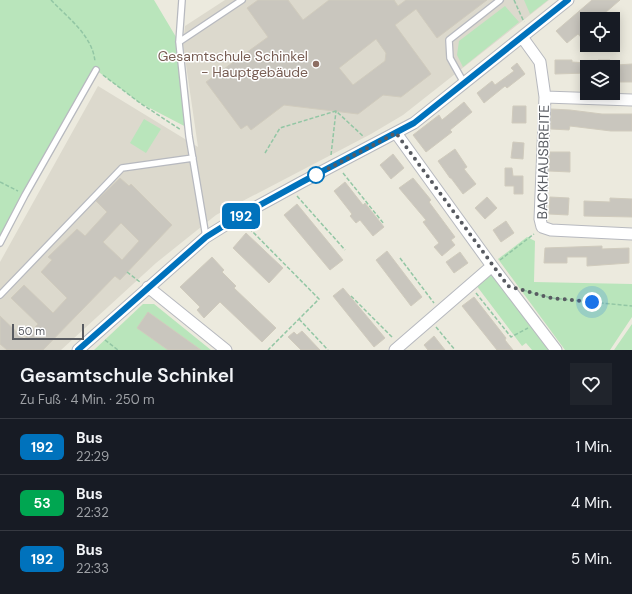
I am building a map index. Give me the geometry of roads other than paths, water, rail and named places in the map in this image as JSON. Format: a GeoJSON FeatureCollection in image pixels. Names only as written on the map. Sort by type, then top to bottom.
{"type":"FeatureCollection","features":[{"type":"Feature","properties":{"kind":"street"},"geometry":{"type":"LineString","coordinates":[[78,350],[206,237],[238,217],[414,123],[568,0]]}},
{"type":"Feature","properties":{"kind":"street","name":"BACKHAUSBREITE"},"geometry":{"type":"LineString","coordinates":[[526,34],[540,62],[545,97],[540,219],[542,227],[551,230],[632,234]]}},
{"type":"Feature","properties":{"kind":"street","name":"BACKHAUSBREITE"},"geometry":{"type":"LineString","coordinates":[[545,97],[632,100]]}},
{"type":"Feature","properties":{"kind":"street"},"geometry":{"type":"LineString","coordinates":[[396,133],[492,266],[556,350]]}},
{"type":"Feature","properties":{"kind":"street"},"geometry":{"type":"LineString","coordinates":[[397,348],[492,266]]}},
{"type":"Feature","properties":{"kind":"street"},"geometry":{"type":"LineString","coordinates":[[148,287],[226,350]]}},
{"type":"Feature","properties":{"kind":"lane"},"geometry":{"type":"LineString","coordinates":[[182,0],[179,42],[193,158],[206,237]]}},
{"type":"Feature","properties":{"kind":"lane"},"geometry":{"type":"LineString","coordinates":[[179,42],[242,0]]}},
{"type":"Feature","properties":{"kind":"lane"},"geometry":{"type":"LineString","coordinates":[[464,83],[450,58],[449,40],[500,0]]}},
{"type":"Feature","properties":{"kind":"lane"},"geometry":{"type":"LineString","coordinates":[[0,243],[25,195],[96,70]]}},
{"type":"Feature","properties":{"kind":"lane"},"geometry":{"type":"LineString","coordinates":[[0,295],[122,168],[193,158]]}},
{"type":"Feature","properties":{"kind":"place","name":"Gesamtschule Schinkel - Hauptgebäude"},"geometry":{"type":"Point","coordinates":[316,64]}}]}
